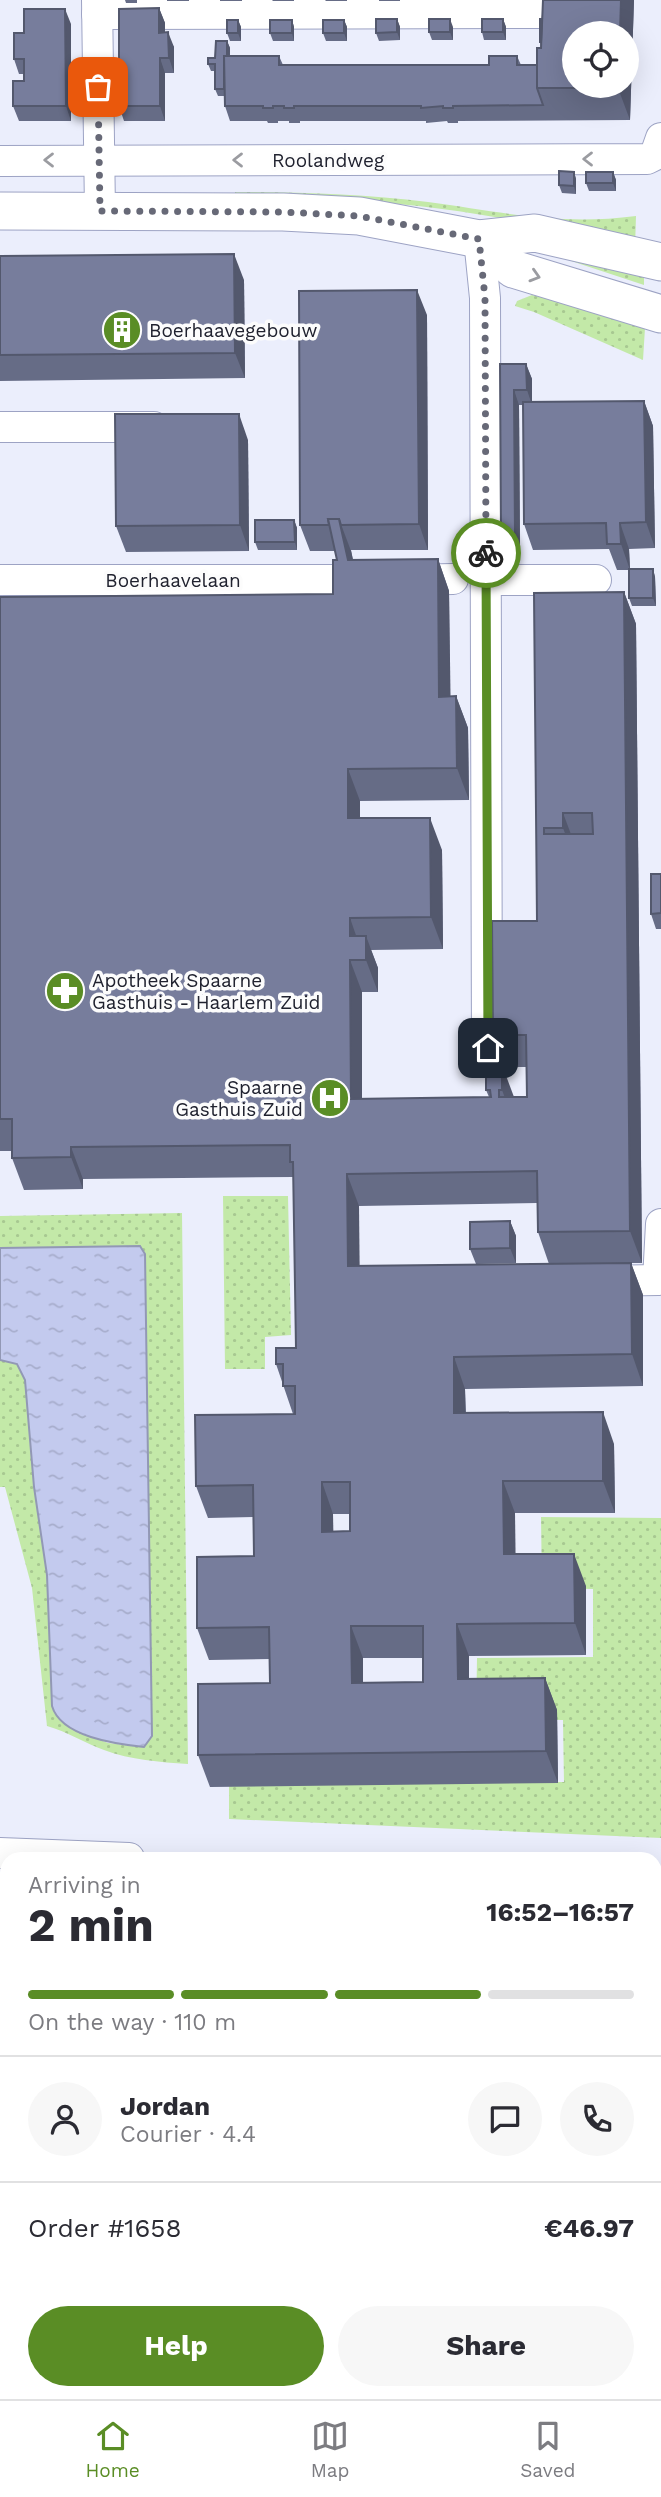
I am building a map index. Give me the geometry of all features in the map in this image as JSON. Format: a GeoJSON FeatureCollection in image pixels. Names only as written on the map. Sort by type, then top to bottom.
{"type":"FeatureCollection","features":[{"type":"Feature","properties":{"kind":"main road"},"geometry":{"type":"LineString","coordinates":[[0,211],[283,212],[359,216],[479,239],[535,233],[661,262]]}},
{"type":"Feature","properties":{"kind":"main road"},"geometry":{"type":"LineString","coordinates":[[479,239],[513,269],[661,314]]}},
{"type":"Feature","properties":{"kind":"street"},"geometry":{"type":"LineString","coordinates":[[100,211],[97,7],[542,13]]}},
{"type":"Feature","properties":{"kind":"street","name":"Roolandweg"},"geometry":{"type":"LineString","coordinates":[[0,160],[647,159],[658,146]]}},
{"type":"Feature","properties":{"kind":"street"},"geometry":{"type":"LineString","coordinates":[[479,239],[485,298],[488,1048]]}},
{"type":"Feature","properties":{"kind":"street"},"geometry":{"type":"LineString","coordinates":[[0,427],[177,427]]}},
{"type":"Feature","properties":{"kind":"street","name":"Boerhaavelaan"},"geometry":{"type":"LineString","coordinates":[[0,580],[453,579]]}},
{"type":"Feature","properties":{"kind":"street"},"geometry":{"type":"LineString","coordinates":[[486,580],[596,580]]}},
{"type":"Feature","properties":{"kind":"street"},"geometry":{"type":"LineString","coordinates":[[571,1281],[658,1280],[661,1224]]}},
{"type":"Feature","properties":{"kind":"green space"},"geometry":{"type":"Polygon","coordinates":[[[235,192],[380,197],[556,219],[636,216],[635,248],[466,212],[390,203],[235,192]]]}},
{"type":"Feature","properties":{"kind":"green space"},"geometry":{"type":"Polygon","coordinates":[[[550,254],[644,267],[644,285],[550,254]]]}},
{"type":"Feature","properties":{"kind":"green space"},"geometry":{"type":"Polygon","coordinates":[[[532,295],[645,328],[643,360],[515,306],[517,301],[532,295]]]}},
{"type":"Feature","properties":{"kind":"green space"},"geometry":{"type":"Polygon","coordinates":[[[223,1196],[288,1196],[291,1335],[265,1337],[265,1369],[225,1369],[223,1196]]]}},
{"type":"Feature","properties":{"kind":"green space"},"geometry":{"type":"Polygon","coordinates":[[[182,1213],[188,1764],[124,1756],[47,1726],[32,1588],[5,1487],[0,1487],[0,1360],[17,1364],[25,1380],[34,1487],[47,1575],[52,1706],[77,1731],[108,1743],[144,1747],[152,1736],[145,1254],[140,1246],[0,1248],[0,1216],[182,1213]]]}},
{"type":"Feature","properties":{"kind":"green space"},"geometry":{"type":"Polygon","coordinates":[[[541,1517],[661,1518],[661,1838],[229,1819],[229,1784],[564,1782],[563,1720],[476,1719],[477,1658],[593,1657],[593,1589],[542,1588],[541,1517]]]}},
{"type":"Feature","properties":{"kind":"water"},"geometry":{"type":"Polygon","coordinates":[[[140,1246],[145,1254],[152,1736],[144,1747],[105,1741],[78,1732],[57,1717],[52,1706],[47,1575],[34,1487],[25,1380],[17,1364],[0,1360],[0,1248],[140,1246]]]}},
{"type":"Feature","properties":{"kind":"building"},"geometry":{"type":"Polygon","coordinates":[[[543,0],[621,0],[620,21],[562,21],[562,88],[537,88],[537,48],[541,48],[543,0]]]}},
{"type":"Feature","properties":{"kind":"building"},"geometry":{"type":"Polygon","coordinates":[[[159,8],[159,33],[168,32],[169,58],[160,58],[160,106],[119,106],[119,9],[159,8]]]}},
{"type":"Feature","properties":{"kind":"building"},"geometry":{"type":"Polygon","coordinates":[[[24,9],[65,9],[66,106],[13,106],[13,81],[24,81],[24,59],[14,59],[14,33],[24,33],[24,9]]]}},
{"type":"Feature","properties":{"kind":"building"},"geometry":{"type":"Polygon","coordinates":[[[376,19],[397,19],[397,32],[376,33],[376,19]]]}},
{"type":"Feature","properties":{"kind":"building"},"geometry":{"type":"Polygon","coordinates":[[[429,19],[450,19],[450,32],[429,32],[429,19]]]}},
{"type":"Feature","properties":{"kind":"building"},"geometry":{"type":"Polygon","coordinates":[[[482,19],[503,19],[503,32],[482,32],[482,19]]]}},
{"type":"Feature","properties":{"kind":"building"},"geometry":{"type":"Polygon","coordinates":[[[542,19],[541,42],[540,42],[542,19]]]}},
{"type":"Feature","properties":{"kind":"building"},"geometry":{"type":"Polygon","coordinates":[[[227,20],[238,20],[238,33],[227,33],[227,20]]]}},
{"type":"Feature","properties":{"kind":"building"},"geometry":{"type":"Polygon","coordinates":[[[270,20],[292,20],[292,33],[270,33],[270,20]]]}},
{"type":"Feature","properties":{"kind":"building"},"geometry":{"type":"Polygon","coordinates":[[[323,20],[344,20],[344,33],[323,33],[323,20]]]}},
{"type":"Feature","properties":{"kind":"building"},"geometry":{"type":"Polygon","coordinates":[[[216,41],[227,41],[224,89],[215,89],[215,64],[208,64],[208,58],[215,58],[216,41]]]}},
{"type":"Feature","properties":{"kind":"building"},"geometry":{"type":"Polygon","coordinates":[[[224,56],[279,56],[279,65],[489,65],[489,56],[517,56],[517,65],[537,65],[537,88],[543,105],[453,108],[225,106],[224,56]]]}},
{"type":"Feature","properties":{"kind":"building"},"geometry":{"type":"Polygon","coordinates":[[[559,171],[574,172],[574,186],[559,185],[559,171]]]}},
{"type":"Feature","properties":{"kind":"building"},"geometry":{"type":"Polygon","coordinates":[[[586,172],[613,172],[613,183],[586,183],[586,172]]]}},
{"type":"Feature","properties":{"kind":"building","name":"Boerhaavegebouw"},"geometry":{"type":"Polygon","coordinates":[[[234,254],[235,353],[0,355],[0,256],[234,254]]]}},
{"type":"Feature","properties":{"kind":"building"},"geometry":{"type":"Polygon","coordinates":[[[417,290],[419,524],[341,525],[339,519],[328,519],[329,525],[300,525],[299,291],[417,290]]]}},
{"type":"Feature","properties":{"kind":"building"},"geometry":{"type":"Polygon","coordinates":[[[500,364],[526,364],[527,390],[514,390],[515,535],[501,535],[500,364]]]}},
{"type":"Feature","properties":{"kind":"building"},"geometry":{"type":"Polygon","coordinates":[[[644,401],[646,522],[620,523],[621,544],[607,544],[606,523],[524,524],[523,402],[644,401]]]}},
{"type":"Feature","properties":{"kind":"building"},"geometry":{"type":"Polygon","coordinates":[[[115,414],[239,414],[240,525],[116,526],[115,414]]]}},
{"type":"Feature","properties":{"kind":"building"},"geometry":{"type":"Polygon","coordinates":[[[328,519],[339,519],[348,560],[438,559],[439,697],[456,696],[457,768],[348,769],[348,818],[430,818],[431,917],[350,918],[350,936],[366,936],[366,960],[350,960],[351,1099],[491,1097],[490,1090],[486,1090],[486,1065],[502,1065],[502,1090],[499,1090],[499,1097],[527,1097],[526,1035],[493,1035],[492,921],[537,921],[534,593],[624,592],[630,1231],[538,1232],[537,1171],[347,1174],[348,1266],[631,1263],[632,1354],[454,1357],[454,1413],[603,1412],[603,1481],[503,1481],[504,1554],[574,1554],[575,1623],[457,1624],[458,1679],[545,1678],[546,1751],[198,1755],[198,1684],[270,1683],[269,1627],[197,1628],[197,1557],[254,1556],[253,1485],[196,1486],[195,1415],[295,1414],[295,1386],[283,1386],[283,1364],[276,1364],[276,1348],[296,1348],[293,1162],[290,1162],[290,1145],[71,1147],[71,1157],[12,1158],[12,1119],[0,1119],[0,597],[333,594],[333,560],[337,560],[328,519]],[[563,813],[563,828],[544,828],[544,834],[593,834],[592,813],[563,813]],[[322,1482],[322,1532],[350,1531],[350,1482],[322,1482]],[[351,1626],[352,1683],[423,1682],[423,1626],[351,1626]]]}},
{"type":"Feature","properties":{"kind":"building"},"geometry":{"type":"Polygon","coordinates":[[[255,520],[294,520],[295,542],[255,542],[255,520]]]}},
{"type":"Feature","properties":{"kind":"building"},"geometry":{"type":"Polygon","coordinates":[[[629,569],[653,569],[653,598],[629,598],[629,569]]]}},
{"type":"Feature","properties":{"kind":"building"},"geometry":{"type":"Polygon","coordinates":[[[651,874],[661,874],[661,913],[651,914],[651,874]]]}},
{"type":"Feature","properties":{"kind":"building"},"geometry":{"type":"Polygon","coordinates":[[[510,1221],[510,1248],[470,1249],[470,1222],[510,1221]]]}},
{"type":"Feature","properties":{"kind":"way so far"},"geometry":{"type":"LineString","coordinates":[[98,87],[100,211],[283,212],[359,216],[479,239],[485,298],[486,553]]}},
{"type":"Feature","properties":{"kind":"place","name":"Boerhaavegebouw"},"geometry":{"type":"Point","coordinates":[122,330]}},
{"type":"Feature","properties":{"kind":"place","name":"Apotheek Spaarne Gasthuis - Haarlem Zuid"},"geometry":{"type":"Point","coordinates":[65,991]}},
{"type":"Feature","properties":{"kind":"place","name":"Spaarne Gasthuis Zuid"},"geometry":{"type":"Point","coordinates":[330,1098]}},
{"type":"Feature","properties":{"kind":"route"},"geometry":{"type":"LineString","coordinates":[[486,553],[488,1048]]}}]}
